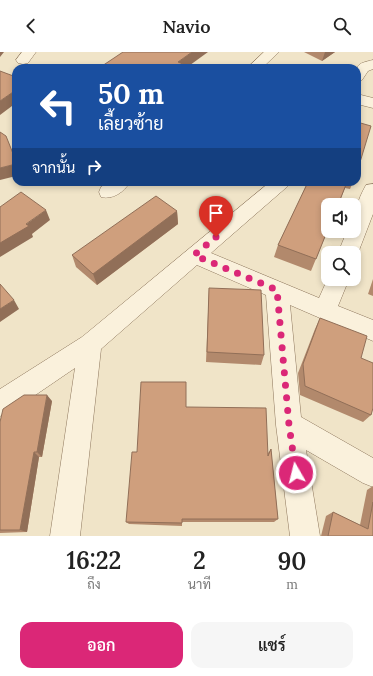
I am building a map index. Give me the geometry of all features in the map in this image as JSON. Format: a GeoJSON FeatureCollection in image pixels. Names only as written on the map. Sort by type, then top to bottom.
{"type":"FeatureCollection","features":[{"type":"Feature","properties":{"kind":"street"},"geometry":{"type":"LineString","coordinates":[[258,64],[272,52]]}},
{"type":"Feature","properties":{"kind":"street"},"geometry":{"type":"LineString","coordinates":[[361,71],[363,68],[373,64]]}},
{"type":"Feature","properties":{"kind":"street"},"geometry":{"type":"LineString","coordinates":[[361,100],[373,103]]}},
{"type":"Feature","properties":{"kind":"street"},"geometry":{"type":"LineString","coordinates":[[0,404],[90,344],[277,186]]}},
{"type":"Feature","properties":{"kind":"street"},"geometry":{"type":"LineString","coordinates":[[351,246],[373,190]]}},
{"type":"Feature","properties":{"kind":"street"},"geometry":{"type":"LineString","coordinates":[[194,255],[373,331]]}},
{"type":"Feature","properties":{"kind":"street"},"geometry":{"type":"LineString","coordinates":[[325,310],[335,286]]}},
{"type":"Feature","properties":{"kind":"street"},"geometry":{"type":"LineString","coordinates":[[277,290],[289,425],[304,536]]}},
{"type":"Feature","properties":{"kind":"street"},"geometry":{"type":"LineString","coordinates":[[65,536],[90,344]]}},
{"type":"Feature","properties":{"kind":"street"},"geometry":{"type":"LineString","coordinates":[[289,425],[373,473]]}},
{"type":"Feature","properties":{"kind":"building"},"geometry":{"type":"Polygon","coordinates":[[[123,52],[192,52],[178,62],[183,64],[105,64],[123,52]]]}},
{"type":"Feature","properties":{"kind":"building"},"geometry":{"type":"Polygon","coordinates":[[[0,71],[12,76],[12,93],[0,101],[0,71]]]}},
{"type":"Feature","properties":{"kind":"building"},"geometry":{"type":"Polygon","coordinates":[[[361,123],[371,126],[361,159],[361,123]]]}},
{"type":"Feature","properties":{"kind":"building"},"geometry":{"type":"Polygon","coordinates":[[[0,132],[6,136],[12,151],[12,165],[0,168],[0,132]]]}},
{"type":"Feature","properties":{"kind":"building"},"geometry":{"type":"Polygon","coordinates":[[[306,186],[345,186],[341,198],[321,198],[321,238],[324,238],[316,259],[278,245],[306,186]]]}},
{"type":"Feature","properties":{"kind":"building"},"geometry":{"type":"Polygon","coordinates":[[[21,192],[46,210],[26,224],[29,226],[0,243],[0,207],[21,192]]]}},
{"type":"Feature","properties":{"kind":"building"},"geometry":{"type":"Polygon","coordinates":[[[156,196],[177,211],[93,274],[72,255],[156,196]]]}},
{"type":"Feature","properties":{"kind":"building"},"geometry":{"type":"Polygon","coordinates":[[[0,284],[14,300],[0,309],[0,284]]]}},
{"type":"Feature","properties":{"kind":"building"},"geometry":{"type":"Polygon","coordinates":[[[209,288],[261,290],[264,355],[207,352],[209,288]]]}},
{"type":"Feature","properties":{"kind":"building"},"geometry":{"type":"Polygon","coordinates":[[[320,318],[367,336],[361,358],[373,363],[373,408],[371,415],[305,386],[303,364],[320,318]]]}},
{"type":"Feature","properties":{"kind":"building"},"geometry":{"type":"Polygon","coordinates":[[[141,382],[186,382],[186,407],[266,408],[268,456],[271,449],[278,519],[182,519],[182,523],[126,522],[132,452],[137,452],[141,382]]]}},
{"type":"Feature","properties":{"kind":"building"},"geometry":{"type":"Polygon","coordinates":[[[24,395],[47,395],[37,452],[34,452],[20,530],[0,530],[0,422],[3,409],[24,395]]]}},
{"type":"Feature","properties":{"kind":"building"},"geometry":{"type":"Polygon","coordinates":[[[373,502],[373,536],[328,536],[333,512],[368,529],[373,502]]]}},
{"type":"Feature","properties":{"kind":"route"},"geometry":{"type":"LineString","coordinates":[[216,237],[194,255],[277,290],[289,425],[296,473]]}}]}
